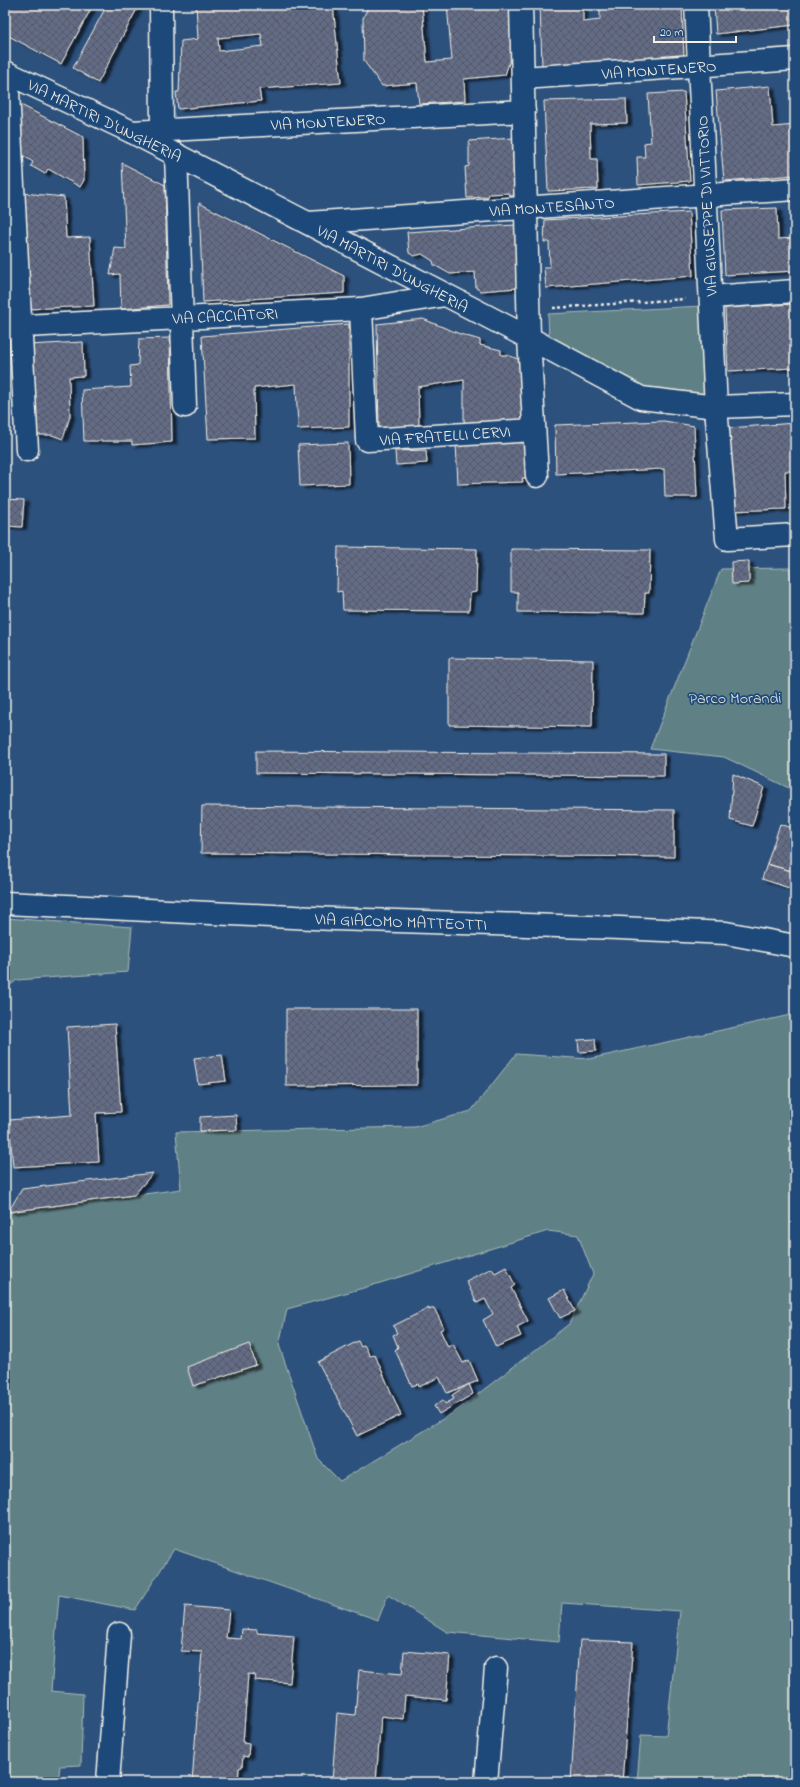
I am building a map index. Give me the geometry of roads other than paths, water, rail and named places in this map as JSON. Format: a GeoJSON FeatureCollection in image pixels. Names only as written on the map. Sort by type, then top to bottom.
{"type":"FeatureCollection","features":[{"type":"Feature","properties":{"kind":"street"},"geometry":{"type":"LineString","coordinates":[[161,5],[162,129]]}},
{"type":"Feature","properties":{"kind":"street"},"geometry":{"type":"LineString","coordinates":[[521,5],[528,310],[537,476]]}},
{"type":"Feature","properties":{"kind":"street","name":"VIA GIUSEPPE DI VITTORIO"},"geometry":{"type":"LineString","coordinates":[[696,5],[716,407],[727,539],[795,535]]}},
{"type":"Feature","properties":{"kind":"street","name":"VIA MONTENERO"},"geometry":{"type":"LineString","coordinates":[[523,78],[795,59]]}},
{"type":"Feature","properties":{"kind":"street"},"geometry":{"type":"LineString","coordinates":[[6,73],[13,326],[27,450]]}},
{"type":"Feature","properties":{"kind":"street","name":"VIA MARTIRI D'UNGHERIA"},"geometry":{"type":"LineString","coordinates":[[6,73],[176,154],[641,398],[716,407],[795,404]]}},
{"type":"Feature","properties":{"kind":"street","name":"VIA MONTENERO"},"geometry":{"type":"LineString","coordinates":[[132,132],[162,129],[524,111]]}},
{"type":"Feature","properties":{"kind":"street"},"geometry":{"type":"LineString","coordinates":[[176,154],[185,406]]}},
{"type":"Feature","properties":{"kind":"street","name":"VIA MONTESANTO"},"geometry":{"type":"LineString","coordinates":[[308,223],[795,189]]}},
{"type":"Feature","properties":{"kind":"street"},"geometry":{"type":"LineString","coordinates":[[711,297],[795,291]]}},
{"type":"Feature","properties":{"kind":"street","name":"VIA CACCIATORI"},"geometry":{"type":"LineString","coordinates":[[13,326],[361,309],[445,295]]}},
{"type":"Feature","properties":{"kind":"street","name":"VIA FRATELLI CERVI"},"geometry":{"type":"LineString","coordinates":[[361,309],[367,440],[534,430]]}},
{"type":"Feature","properties":{"kind":"street","name":"VIA GIACOMO MATTEOTTI"},"geometry":{"type":"LineString","coordinates":[[5,903],[334,919],[726,933],[795,946]]}},
{"type":"Feature","properties":{"kind":"street"},"geometry":{"type":"LineString","coordinates":[[108,1782],[119,1634]]}},
{"type":"Feature","properties":{"kind":"street"},"geometry":{"type":"LineString","coordinates":[[486,1782],[496,1668]]}},
{"type":"Feature","properties":{"kind":"park label","name":"Parco Morandi"},"geometry":{"type":"Point","coordinates":[735,697]}}]}
